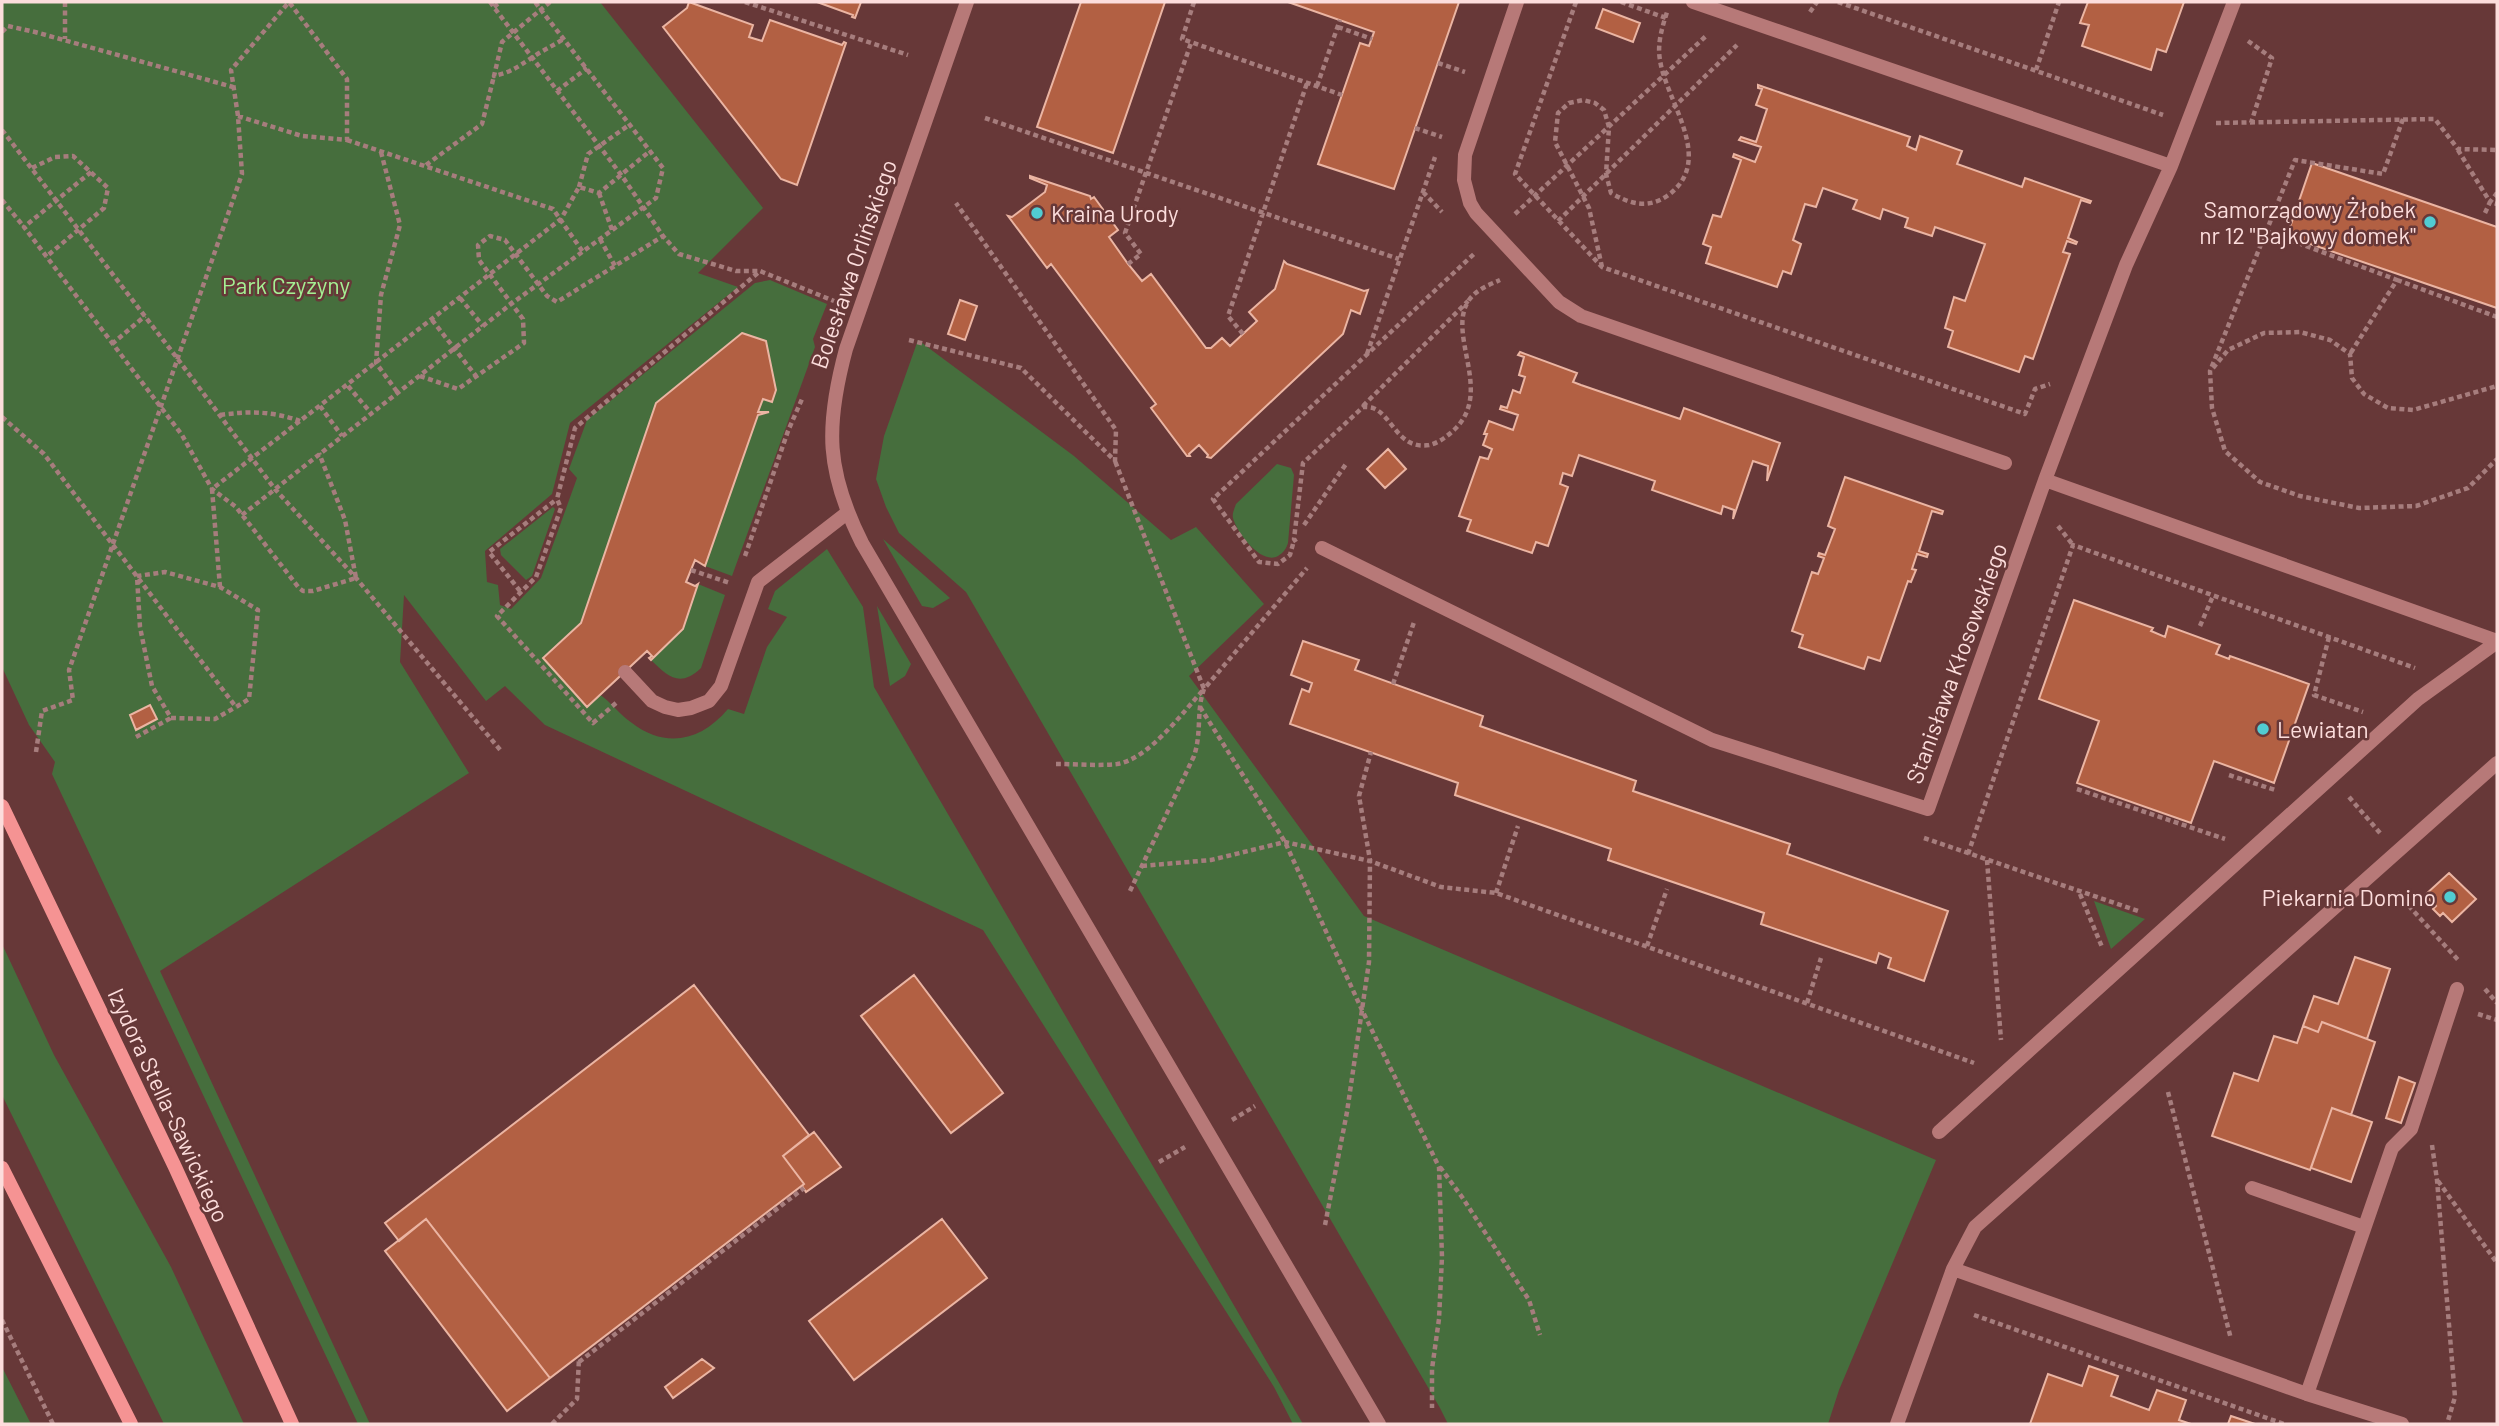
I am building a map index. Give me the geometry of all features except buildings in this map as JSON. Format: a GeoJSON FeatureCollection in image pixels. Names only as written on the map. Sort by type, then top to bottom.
{"type":"FeatureCollection","features":[{"type":"Feature","properties":{"kind":"main road","name":"Izydora Stella-Sawickiego"},"geometry":{"type":"LineString","coordinates":[[2,806],[175,1167],[292,1424]]}},
{"type":"Feature","properties":{"kind":"main road"},"geometry":{"type":"LineString","coordinates":[[2,1168],[131,1424]]}},
{"type":"Feature","properties":{"kind":"street","name":"Bolesława Orlińskiego"},"geometry":{"type":"LineString","coordinates":[[967,2],[846,349],[838,379],[832,407],[832,448],[838,486],[847,513],[862,543],[1379,1424]]}},
{"type":"Feature","properties":{"kind":"street"},"geometry":{"type":"LineString","coordinates":[[1517,2],[1468,142],[1463,168],[1464,180],[1470,203],[1476,213],[1559,302],[1581,316],[2005,463]]}},
{"type":"Feature","properties":{"kind":"street"},"geometry":{"type":"LineString","coordinates":[[1693,2],[2171,166]]}},
{"type":"Feature","properties":{"kind":"street","name":"Stanisława Kłosowskiego"},"geometry":{"type":"LineString","coordinates":[[1322,548],[1713,740],[1928,809],[2045,480],[2126,265],[2171,166],[2234,2]]}},
{"type":"Feature","properties":{"kind":"street"},"geometry":{"type":"LineString","coordinates":[[2045,480],[2497,642]]}},
{"type":"Feature","properties":{"kind":"street"},"geometry":{"type":"LineString","coordinates":[[625,672],[652,701],[665,707],[678,710],[709,701],[721,686],[758,582],[847,513]]}},
{"type":"Feature","properties":{"kind":"street"},"geometry":{"type":"LineString","coordinates":[[1939,1132],[2393,723],[2446,678],[2497,642]]}},
{"type":"Feature","properties":{"kind":"street"},"geometry":{"type":"LineString","coordinates":[[1897,1424],[1953,1269],[1975,1227],[2497,763]]}},
{"type":"Feature","properties":{"kind":"street"},"geometry":{"type":"LineString","coordinates":[[2307,1394],[2392,1148],[2411,1129],[2457,989]]}},
{"type":"Feature","properties":{"kind":"street"},"geometry":{"type":"LineString","coordinates":[[2252,1188],[2364,1227]]}},
{"type":"Feature","properties":{"kind":"street"},"geometry":{"type":"LineString","coordinates":[[1953,1269],[2307,1394],[2402,1424]]}},
{"type":"Feature","properties":{"kind":"path"},"geometry":{"type":"LineString","coordinates":[[65,2],[65,39]]}},
{"type":"Feature","properties":{"kind":"path"},"geometry":{"type":"LineString","coordinates":[[36,752],[42,711],[73,700],[69,670],[242,174],[238,116],[230,70],[289,2],[347,79],[347,140]]}},
{"type":"Feature","properties":{"kind":"path"},"geometry":{"type":"LineString","coordinates":[[500,2],[492,4],[679,254],[736,271],[760,271],[838,303]]}},
{"type":"Feature","properties":{"kind":"path"},"geometry":{"type":"LineString","coordinates":[[242,515],[482,326],[656,198],[663,168],[535,2]]}},
{"type":"Feature","properties":{"kind":"path"},"geometry":{"type":"LineString","coordinates":[[425,166],[482,124],[502,42],[551,2]]}},
{"type":"Feature","properties":{"kind":"path"},"geometry":{"type":"LineString","coordinates":[[745,2],[908,55]]}},
{"type":"Feature","properties":{"kind":"path"},"geometry":{"type":"LineString","coordinates":[[1194,2],[1182,39],[1342,95]]}},
{"type":"Feature","properties":{"kind":"path"},"geometry":{"type":"LineString","coordinates":[[1576,2],[1515,174],[1602,267],[2025,414],[2035,389],[2056,383]]}},
{"type":"Feature","properties":{"kind":"path"},"geometry":{"type":"LineString","coordinates":[[1838,2],[2187,124],[2435,119],[2458,149],[2490,202],[2497,204]]}},
{"type":"Feature","properties":{"kind":"path"},"geometry":{"type":"LineString","coordinates":[[2036,70],[2060,2]]}},
{"type":"Feature","properties":{"kind":"path"},"geometry":{"type":"LineString","coordinates":[[1317,86],[1340,20]]}},
{"type":"Feature","properties":{"kind":"path"},"geometry":{"type":"LineString","coordinates":[[1602,267],[1589,208],[1555,142],[1558,113],[1569,103],[1583,100],[1595,103],[1604,110],[1609,127],[1606,174],[1611,193],[1627,202],[1646,205],[1661,200],[1673,191],[1681,182],[1689,148],[1660,62],[1659,43],[1663,24]]}},
{"type":"Feature","properties":{"kind":"path"},"geometry":{"type":"LineString","coordinates":[[2,32],[8,26],[65,39],[108,54],[233,87]]}},
{"type":"Feature","properties":{"kind":"path"},"geometry":{"type":"LineString","coordinates":[[1338,27],[1372,38]]}},
{"type":"Feature","properties":{"kind":"path"},"geometry":{"type":"LineString","coordinates":[[495,76],[513,72],[532,57],[565,38]]}},
{"type":"Feature","properties":{"kind":"path"},"geometry":{"type":"LineString","coordinates":[[2246,38],[2272,58],[2251,123]]}},
{"type":"Feature","properties":{"kind":"path"},"geometry":{"type":"LineString","coordinates":[[1128,264],[1141,254],[1125,233],[1191,43]]}},
{"type":"Feature","properties":{"kind":"path"},"geometry":{"type":"LineString","coordinates":[[1558,220],[1738,44]]}},
{"type":"Feature","properties":{"kind":"path"},"geometry":{"type":"LineString","coordinates":[[1461,85],[1470,61]]}},
{"type":"Feature","properties":{"kind":"path"},"geometry":{"type":"LineString","coordinates":[[1438,63],[1466,72]]}},
{"type":"Feature","properties":{"kind":"path"},"geometry":{"type":"LineString","coordinates":[[558,91],[587,68]]}},
{"type":"Feature","properties":{"kind":"path"},"geometry":{"type":"LineString","coordinates":[[1243,334],[1228,316],[1307,83]]}},
{"type":"Feature","properties":{"kind":"path"},"geometry":{"type":"LineString","coordinates":[[238,116],[302,136],[347,140],[553,209],[583,252]]}},
{"type":"Feature","properties":{"kind":"path"},"geometry":{"type":"LineString","coordinates":[[985,118],[1399,259]]}},
{"type":"Feature","properties":{"kind":"path"},"geometry":{"type":"LineString","coordinates":[[2403,119],[2384,174],[2295,160],[2210,371],[2212,408],[2225,451],[2260,482],[2300,496],[2359,508],[2416,506],[2468,488],[2497,459]]}},
{"type":"Feature","properties":{"kind":"path"},"geometry":{"type":"LineString","coordinates":[[1366,355],[1447,124]]}},
{"type":"Feature","properties":{"kind":"path"},"geometry":{"type":"LineString","coordinates":[[212,489],[561,219],[579,187],[588,154],[629,125]]}},
{"type":"Feature","properties":{"kind":"path"},"geometry":{"type":"LineString","coordinates":[[1415,128],[1443,137]]}},
{"type":"Feature","properties":{"kind":"path"},"geometry":{"type":"LineString","coordinates":[[2,130],[274,488],[356,578],[502,752]]}},
{"type":"Feature","properties":{"kind":"path"},"geometry":{"type":"LineString","coordinates":[[2458,149],[2497,150]]}},
{"type":"Feature","properties":{"kind":"path"},"geometry":{"type":"LineString","coordinates":[[380,151],[400,225],[381,295],[376,363],[398,393]]}},
{"type":"Feature","properties":{"kind":"path"},"geometry":{"type":"LineString","coordinates":[[599,193],[650,151]]}},
{"type":"Feature","properties":{"kind":"path"},"geometry":{"type":"LineString","coordinates":[[32,168],[55,157],[74,156],[108,188],[104,208],[46,257]]}},
{"type":"Feature","properties":{"kind":"path"},"geometry":{"type":"LineString","coordinates":[[24,227],[91,172]]}},
{"type":"Feature","properties":{"kind":"path"},"geometry":{"type":"LineString","coordinates":[[579,187],[599,193]]}},
{"type":"Feature","properties":{"kind":"path"},"geometry":{"type":"LineString","coordinates":[[599,193],[612,230]]}},
{"type":"Feature","properties":{"kind":"path"},"geometry":{"type":"LineString","coordinates":[[2485,213],[2497,193]]}},
{"type":"Feature","properties":{"kind":"path"},"geometry":{"type":"LineString","coordinates":[[2,200],[182,435],[212,489],[236,507],[299,588],[313,591],[356,578]]}},
{"type":"Feature","properties":{"kind":"path"},"geometry":{"type":"LineString","coordinates":[[956,203],[1116,430],[1115,461],[1204,689],[1200,706],[1200,736],[1194,756],[1130,891]]}},
{"type":"Feature","properties":{"kind":"path"},"geometry":{"type":"LineString","coordinates":[[2266,231],[2497,317]]}},
{"type":"Feature","properties":{"kind":"path"},"geometry":{"type":"LineString","coordinates":[[419,376],[458,388],[524,343],[523,319],[479,260],[478,245],[490,236],[505,240],[547,296],[558,302],[663,236]]}},
{"type":"Feature","properties":{"kind":"path"},"geometry":{"type":"LineString","coordinates":[[600,239],[615,266]]}},
{"type":"Feature","properties":{"kind":"path"},"geometry":{"type":"LineString","coordinates":[[615,704],[593,723],[497,616],[536,577],[561,508],[557,499],[575,428],[760,271]]}},
{"type":"Feature","properties":{"kind":"path"},"geometry":{"type":"LineString","coordinates":[[1213,499],[1259,562],[1278,564],[1290,555],[1303,463],[1483,287],[1503,279]]}},
{"type":"Feature","properties":{"kind":"path"},"geometry":{"type":"LineString","coordinates":[[2397,280],[2350,354],[2351,378],[2364,394],[2388,408],[2413,410],[2497,386]]}},
{"type":"Feature","properties":{"kind":"path"},"geometry":{"type":"LineString","coordinates":[[460,298],[482,326]]}},
{"type":"Feature","properties":{"kind":"path"},"geometry":{"type":"LineString","coordinates":[[1363,407],[1374,408],[1404,439],[1429,445],[1448,436],[1464,420],[1470,397],[1470,369],[1463,326],[1469,300]]}},
{"type":"Feature","properties":{"kind":"path"},"geometry":{"type":"LineString","coordinates":[[112,344],[145,316]]}},
{"type":"Feature","properties":{"kind":"path"},"geometry":{"type":"LineString","coordinates":[[432,320],[476,376]]}},
{"type":"Feature","properties":{"kind":"path"},"geometry":{"type":"LineString","coordinates":[[2210,371],[2228,350],[2264,333],[2300,332],[2330,340],[2350,354]]}},
{"type":"Feature","properties":{"kind":"path"},"geometry":{"type":"LineString","coordinates":[[909,340],[1021,368],[1115,461]]}},
{"type":"Feature","properties":{"kind":"path"},"geometry":{"type":"LineString","coordinates":[[348,386],[371,413]]}},
{"type":"Feature","properties":{"kind":"path"},"geometry":{"type":"LineString","coordinates":[[320,406],[342,436]]}},
{"type":"Feature","properties":{"kind":"path"},"geometry":{"type":"LineString","coordinates":[[219,415],[251,410],[279,414],[301,421]]}},
{"type":"Feature","properties":{"kind":"path"},"geometry":{"type":"LineString","coordinates":[[2,418],[44,454],[236,707]]}},
{"type":"Feature","properties":{"kind":"path"},"geometry":{"type":"LineString","coordinates":[[319,453],[345,520],[356,578]]}},
{"type":"Feature","properties":{"kind":"path"},"geometry":{"type":"LineString","coordinates":[[1294,539],[1346,464]]}},
{"type":"Feature","properties":{"kind":"path"},"geometry":{"type":"LineString","coordinates":[[212,489],[220,587]]}},
{"type":"Feature","properties":{"kind":"path"},"geometry":{"type":"LineString","coordinates":[[520,591],[488,552],[557,499]]}},
{"type":"Feature","properties":{"kind":"path"},"geometry":{"type":"LineString","coordinates":[[1294,539],[1299,548]]}},
{"type":"Feature","properties":{"kind":"path"},"geometry":{"type":"LineString","coordinates":[[1968,854],[2073,545],[2446,678]]}},
{"type":"Feature","properties":{"kind":"path"},"geometry":{"type":"LineString","coordinates":[[1056,764],[1118,764],[1135,758],[1163,734],[1204,689],[1308,566],[1304,557]]}},
{"type":"Feature","properties":{"kind":"path"},"geometry":{"type":"LineString","coordinates":[[691,570],[755,592]]}},
{"type":"Feature","properties":{"kind":"path"},"geometry":{"type":"LineString","coordinates":[[136,737],[171,718],[215,719],[249,699],[258,610],[220,587],[165,572],[137,576]]}},
{"type":"Feature","properties":{"kind":"path"},"geometry":{"type":"LineString","coordinates":[[137,576],[140,627],[152,686],[171,718]]}},
{"type":"Feature","properties":{"kind":"path"},"geometry":{"type":"LineString","coordinates":[[2200,626],[2213,596]]}},
{"type":"Feature","properties":{"kind":"path"},"geometry":{"type":"LineString","coordinates":[[1393,684],[1415,620]]}},
{"type":"Feature","properties":{"kind":"path"},"geometry":{"type":"LineString","coordinates":[[2329,637],[2315,695],[2393,723]]}},
{"type":"Feature","properties":{"kind":"path"},"geometry":{"type":"LineString","coordinates":[[1200,706],[1286,842],[1362,1010],[1439,1167],[1469,1207],[1529,1300],[1540,1335]]}},
{"type":"Feature","properties":{"kind":"path"},"geometry":{"type":"LineString","coordinates":[[1325,1225],[1347,1112],[1368,962],[1370,861],[1359,796],[1371,752]]}},
{"type":"Feature","properties":{"kind":"path"},"geometry":{"type":"LineString","coordinates":[[2229,775],[2307,801]]}},
{"type":"Feature","properties":{"kind":"path"},"geometry":{"type":"LineString","coordinates":[[2332,778],[2385,839]]}},
{"type":"Feature","properties":{"kind":"path"},"geometry":{"type":"LineString","coordinates":[[2077,789],[2254,848]]}},
{"type":"Feature","properties":{"kind":"path"},"geometry":{"type":"LineString","coordinates":[[1928,809],[1918,836],[2172,922]]}},
{"type":"Feature","properties":{"kind":"path"},"geometry":{"type":"LineString","coordinates":[[1496,893],[1517,826]]}},
{"type":"Feature","properties":{"kind":"path"},"geometry":{"type":"LineString","coordinates":[[1142,866],[1211,860],[1286,842],[1370,861],[1441,887],[1496,893],[2004,1073],[1987,860]]}},
{"type":"Feature","properties":{"kind":"path"},"geometry":{"type":"LineString","coordinates":[[1647,946],[1667,889]]}},
{"type":"Feature","properties":{"kind":"path"},"geometry":{"type":"LineString","coordinates":[[2080,893],[2113,974]]}},
{"type":"Feature","properties":{"kind":"path"},"geometry":{"type":"LineString","coordinates":[[2397,893],[2464,966]]}},
{"type":"Feature","properties":{"kind":"path"},"geometry":{"type":"LineString","coordinates":[[1807,1003],[1821,958]]}},
{"type":"Feature","properties":{"kind":"path"},"geometry":{"type":"LineString","coordinates":[[2481,985],[2497,1003]]}},
{"type":"Feature","properties":{"kind":"path"},"geometry":{"type":"LineString","coordinates":[[2168,1093],[2239,1369]]}},
{"type":"Feature","properties":{"kind":"path"},"geometry":{"type":"LineString","coordinates":[[2431,1141],[2437,1180],[2455,1397],[2447,1424]]}},
{"type":"Feature","properties":{"kind":"path"},"geometry":{"type":"LineString","coordinates":[[1432,1408],[1432,1369],[1439,1319],[1442,1257],[1439,1167]]}},
{"type":"Feature","properties":{"kind":"path"},"geometry":{"type":"LineString","coordinates":[[2437,1180],[2497,1263]]}},
{"type":"Feature","properties":{"kind":"path"},"geometry":{"type":"LineString","coordinates":[[552,1424],[578,1399],[579,1360],[804,1188]]}},
{"type":"Feature","properties":{"kind":"path"},"geometry":{"type":"LineString","coordinates":[[1974,1315],[2284,1424]]}},
{"type":"Feature","properties":{"kind":"path"},"geometry":{"type":"LineString","coordinates":[[2,1320],[53,1424]]}},
{"type":"Feature","properties":{"kind":"green space","name":"Park Czyżyny"},"geometry":{"type":"Polygon","coordinates":[[[2,2],[600,2],[763,208],[698,273],[738,287],[570,423],[552,494],[485,551],[487,582],[498,585],[500,605],[511,609],[541,578],[577,478],[569,469],[587,420],[755,283],[770,280],[827,304],[813,339],[815,347],[732,576],[705,566],[758,415],[769,413],[758,412],[763,399],[772,402],[776,390],[766,341],[742,333],[656,403],[581,623],[544,658],[592,689],[645,731],[670,738],[695,734],[718,720],[728,709],[744,714],[767,647],[787,617],[768,609],[775,591],[827,549],[863,607],[874,687],[1303,1424],[1293,1424],[1274,1387],[983,930],[545,725],[505,686],[486,701],[404,595],[400,662],[469,773],[160,971],[370,1424],[358,1424],[52,774],[55,762],[29,725],[2,667],[2,2]]]}},
{"type":"Feature","properties":{"kind":"green space"},"geometry":{"type":"Polygon","coordinates":[[[918,340],[1074,456],[1171,540],[1196,527],[1264,604],[1189,676],[1364,916],[1936,1160],[1839,1390],[1828,1424],[1448,1424],[966,592],[899,533],[886,507],[876,479],[884,436],[918,340]]]}},
{"type":"Feature","properties":{"kind":"green space"},"geometry":{"type":"Polygon","coordinates":[[[1277,464],[1291,468],[1294,475],[1288,543],[1282,553],[1272,558],[1258,553],[1246,541],[1233,515],[1236,504],[1277,464]]]}},
{"type":"Feature","properties":{"kind":"green space"},"geometry":{"type":"Polygon","coordinates":[[[553,507],[555,509],[532,576],[526,580],[501,555],[500,549],[553,507]]]}},
{"type":"Feature","properties":{"kind":"green space"},"geometry":{"type":"Polygon","coordinates":[[[883,539],[950,598],[933,608],[922,606],[883,539]]]}},
{"type":"Feature","properties":{"kind":"green space"},"geometry":{"type":"Polygon","coordinates":[[[698,584],[725,595],[701,668],[687,678],[674,678],[651,660],[683,629],[698,584]]]}},
{"type":"Feature","properties":{"kind":"green space"},"geometry":{"type":"Polygon","coordinates":[[[877,606],[911,664],[905,676],[890,686],[877,606]]]}},
{"type":"Feature","properties":{"kind":"green space"},"geometry":{"type":"Polygon","coordinates":[[[2094,901],[2145,919],[2111,949],[2094,901]]]}},
{"type":"Feature","properties":{"kind":"green space"},"geometry":{"type":"Polygon","coordinates":[[[2,944],[54,1055],[171,1267],[244,1424],[164,1424],[2,1095],[2,944]]]}},
{"type":"Feature","properties":{"kind":"green space"},"geometry":{"type":"Polygon","coordinates":[[[2,1367],[31,1424],[2,1424],[2,1367]]]}},
{"type":"Feature","properties":{"kind":"place","name":"Kraina Urody"},"geometry":{"type":"Point","coordinates":[1037,213]}},
{"type":"Feature","properties":{"kind":"place","name":"Samorządowy Żłobek nr 12 \"Bajkowy domek\""},"geometry":{"type":"Point","coordinates":[2430,222]}},
{"type":"Feature","properties":{"kind":"place","name":"Lewiatan"},"geometry":{"type":"Point","coordinates":[2263,729]}},
{"type":"Feature","properties":{"kind":"place","name":"Piekarnia Domino"},"geometry":{"type":"Point","coordinates":[2450,897]}}]}
